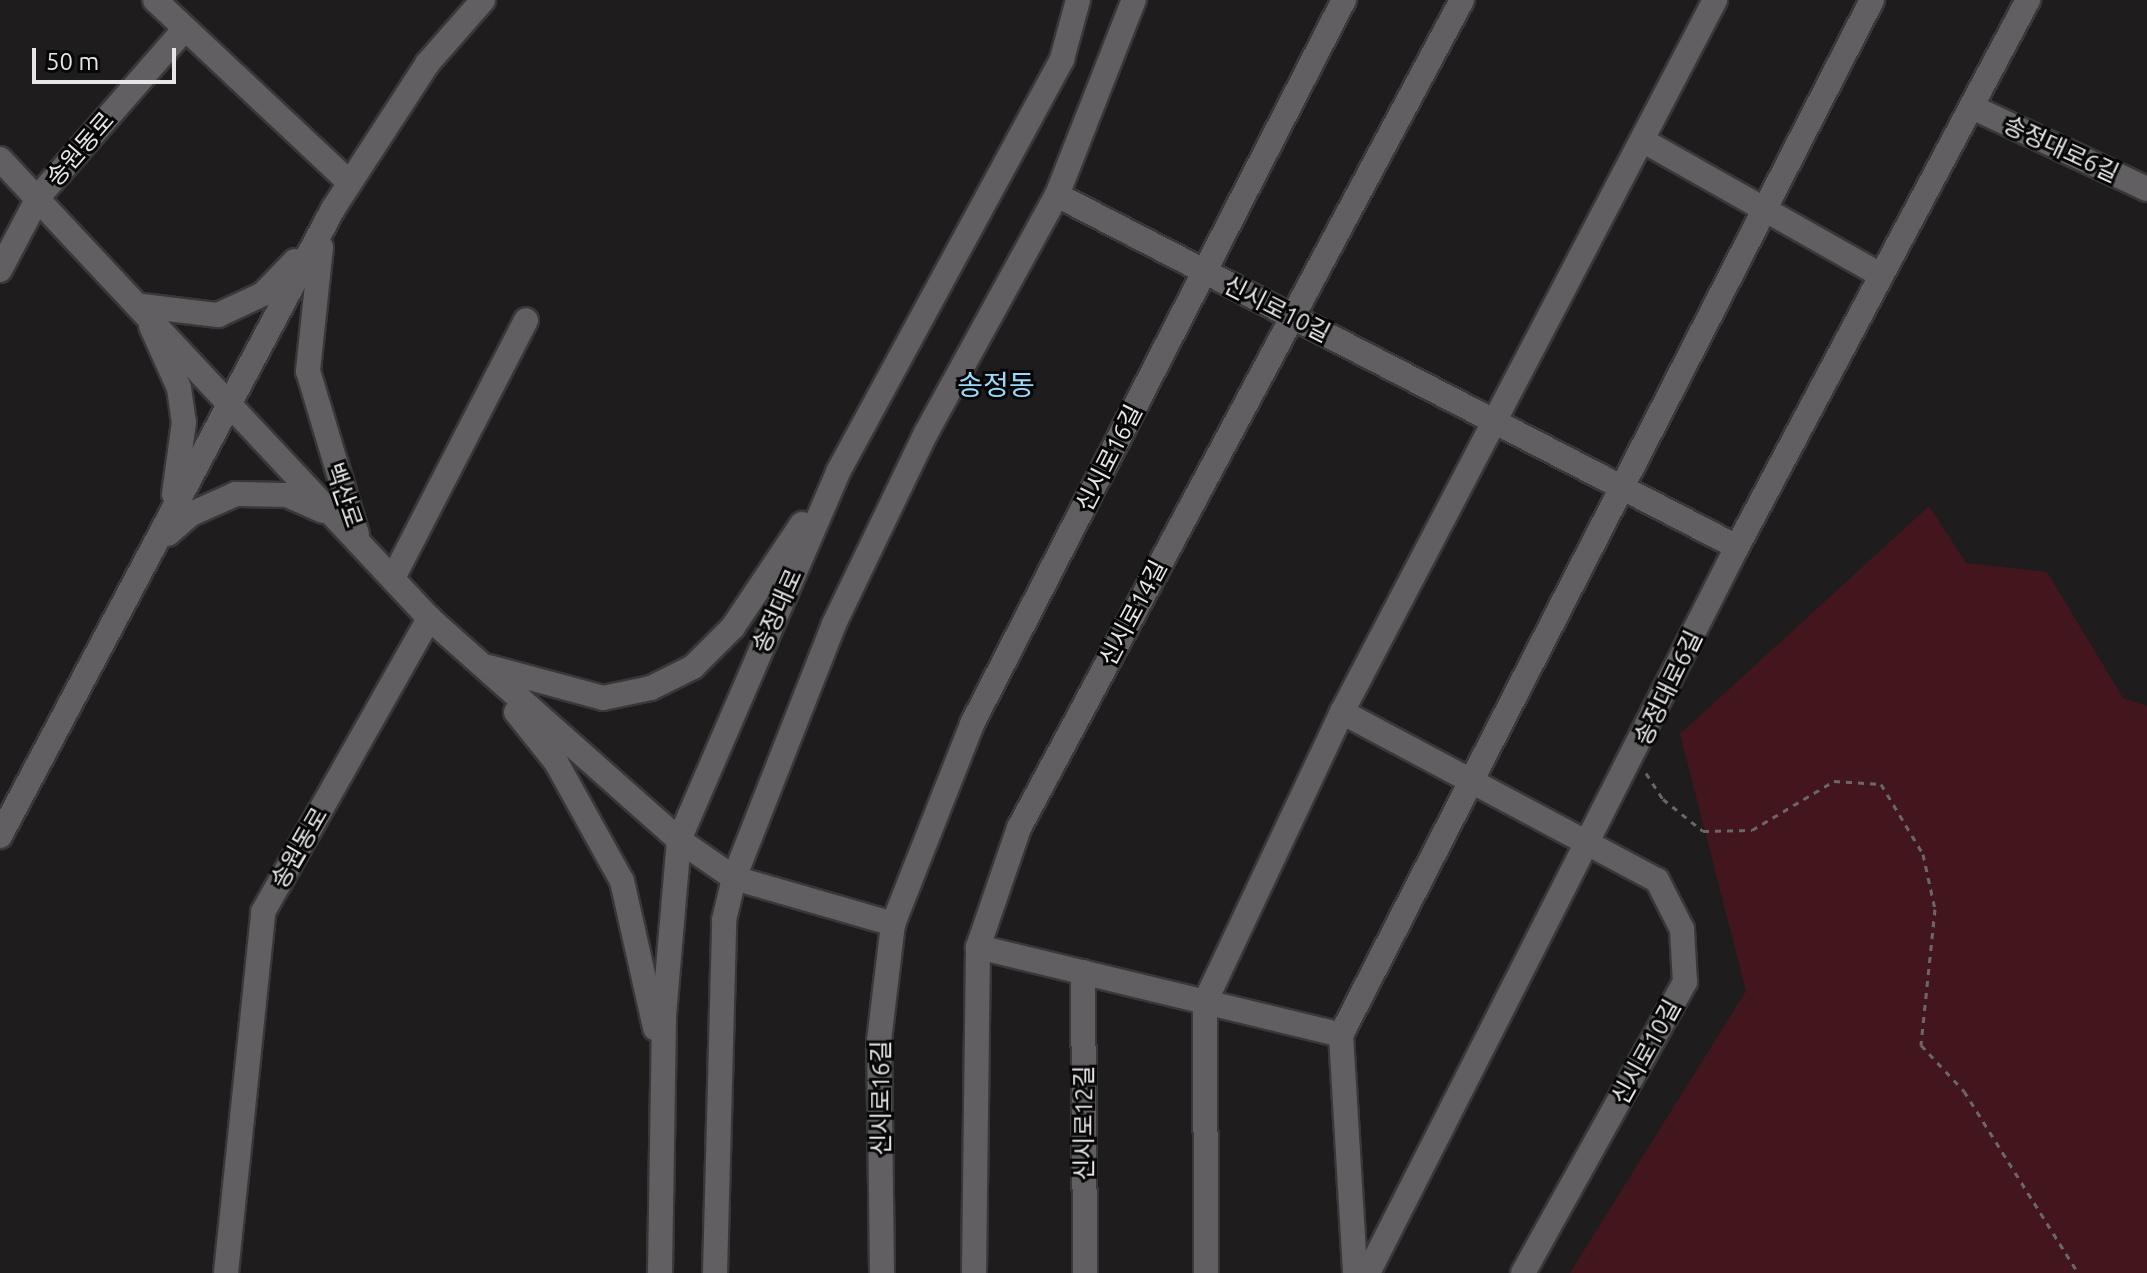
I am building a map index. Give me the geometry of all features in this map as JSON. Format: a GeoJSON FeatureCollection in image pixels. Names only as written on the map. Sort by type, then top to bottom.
{"type":"FeatureCollection","features":[{"type":"Feature","properties":{"kind":"street"},"geometry":{"type":"LineString","coordinates":[[155,0],[349,182]]}},
{"type":"Feature","properties":{"kind":"street","name":"백산로"},"geometry":{"type":"LineString","coordinates":[[0,836],[155,552],[230,401],[333,209],[427,64],[483,0]]}},
{"type":"Feature","properties":{"kind":"street","name":"송정대로"},"geometry":{"type":"LineString","coordinates":[[660,1273],[663,1061],[679,840],[838,472],[1062,59],[1078,0]]}},
{"type":"Feature","properties":{"kind":"street"},"geometry":{"type":"LineString","coordinates":[[715,1273],[724,920],[734,878],[834,624],[926,433],[1057,195],[1134,0]]}},
{"type":"Feature","properties":{"kind":"street","name":"신시로16길"},"geometry":{"type":"LineString","coordinates":[[882,1273],[879,1041],[893,924],[972,724],[1344,0]]}},
{"type":"Feature","properties":{"kind":"street","name":"신시로14길"},"geometry":{"type":"LineString","coordinates":[[974,1273],[978,947],[1019,828],[1462,0]]}},
{"type":"Feature","properties":{"kind":"street"},"geometry":{"type":"LineString","coordinates":[[1206,1273],[1205,1002],[1342,712],[1497,423],[1715,0]]}},
{"type":"Feature","properties":{"kind":"street"},"geometry":{"type":"LineString","coordinates":[[1355,1273],[1341,1035],[1872,0]]}},
{"type":"Feature","properties":{"kind":"street","name":"송정대로6길"},"geometry":{"type":"LineString","coordinates":[[1368,1273],[1637,752],[1737,547],[1879,274],[1974,108],[2028,0]]}},
{"type":"Feature","properties":{"kind":"street","name":"송원동로"},"geometry":{"type":"LineString","coordinates":[[39,196],[184,30]]}},
{"type":"Feature","properties":{"kind":"street","name":"송정대로6길"},"geometry":{"type":"LineString","coordinates":[[1974,108],[2147,189]]}},
{"type":"Feature","properties":{"kind":"street"},"geometry":{"type":"LineString","coordinates":[[1642,140],[1879,274]]}},
{"type":"Feature","properties":{"kind":"street","name":"송원동로"},"geometry":{"type":"LineString","coordinates":[[0,159],[142,306],[429,618],[679,840],[734,878]]}},
{"type":"Feature","properties":{"kind":"street","name":"신시로10길"},"geometry":{"type":"LineString","coordinates":[[1057,195],[1737,547]]}},
{"type":"Feature","properties":{"kind":"street"},"geometry":{"type":"LineString","coordinates":[[0,270],[39,196]]}},
{"type":"Feature","properties":{"kind":"street","name":"백산로"},"geometry":{"type":"LineString","coordinates":[[142,306],[185,315],[240,308],[287,273],[333,209]]}},
{"type":"Feature","properties":{"kind":"street","name":"백산로"},"geometry":{"type":"LineString","coordinates":[[333,209],[317,260],[308,371],[361,544]]}},
{"type":"Feature","properties":{"kind":"street","name":"백산로"},"geometry":{"type":"LineString","coordinates":[[142,306],[179,388],[184,422],[175,491],[155,552]]}},
{"type":"Feature","properties":{"kind":"street"},"geometry":{"type":"LineString","coordinates":[[393,578],[526,320]]}},
{"type":"Feature","properties":{"kind":"street"},"geometry":{"type":"LineString","coordinates":[[477,663],[603,698],[651,688],[693,667],[733,627],[838,472]]}},
{"type":"Feature","properties":{"kind":"street","name":"백산로"},"geometry":{"type":"LineString","coordinates":[[155,552],[191,514],[236,494],[305,501],[361,544]]}},
{"type":"Feature","properties":{"kind":"street","name":"송원동로"},"geometry":{"type":"LineString","coordinates":[[226,1273],[263,912],[429,618]]}},
{"type":"Feature","properties":{"kind":"street"},"geometry":{"type":"LineString","coordinates":[[477,663],[556,762],[622,881],[663,1061]]}},
{"type":"Feature","properties":{"kind":"street","name":"신시로10길"},"geometry":{"type":"LineString","coordinates":[[1342,712],[1590,840],[1657,880],[1682,929],[1685,982],[1523,1273]]}},
{"type":"Feature","properties":{"kind":"street"},"geometry":{"type":"LineString","coordinates":[[734,878],[893,924]]}},
{"type":"Feature","properties":{"kind":"street"},"geometry":{"type":"LineString","coordinates":[[978,947],[1341,1035]]}},
{"type":"Feature","properties":{"kind":"street","name":"신시로12길"},"geometry":{"type":"LineString","coordinates":[[1083,972],[1085,1273]]}},
{"type":"Feature","properties":{"kind":"path"},"geometry":{"type":"LineString","coordinates":[[1637,752],[1663,799],[1703,831],[1752,830],[1834,781],[1881,784],[1923,854],[1935,909],[1921,1045],[1964,1091],[2078,1273]]}},
{"type":"Feature","properties":{"kind":"shaded area"},"geometry":{"type":"Polygon","coordinates":[[[1929,506],[1966,563],[2047,572],[2123,698],[2147,706],[2147,1273],[1570,1273],[1746,991],[1680,734],[1929,506]]]}},
{"type":"Feature","properties":{"kind":"district","name":"송정동"},"geometry":{"type":"Point","coordinates":[996,385]}}]}
